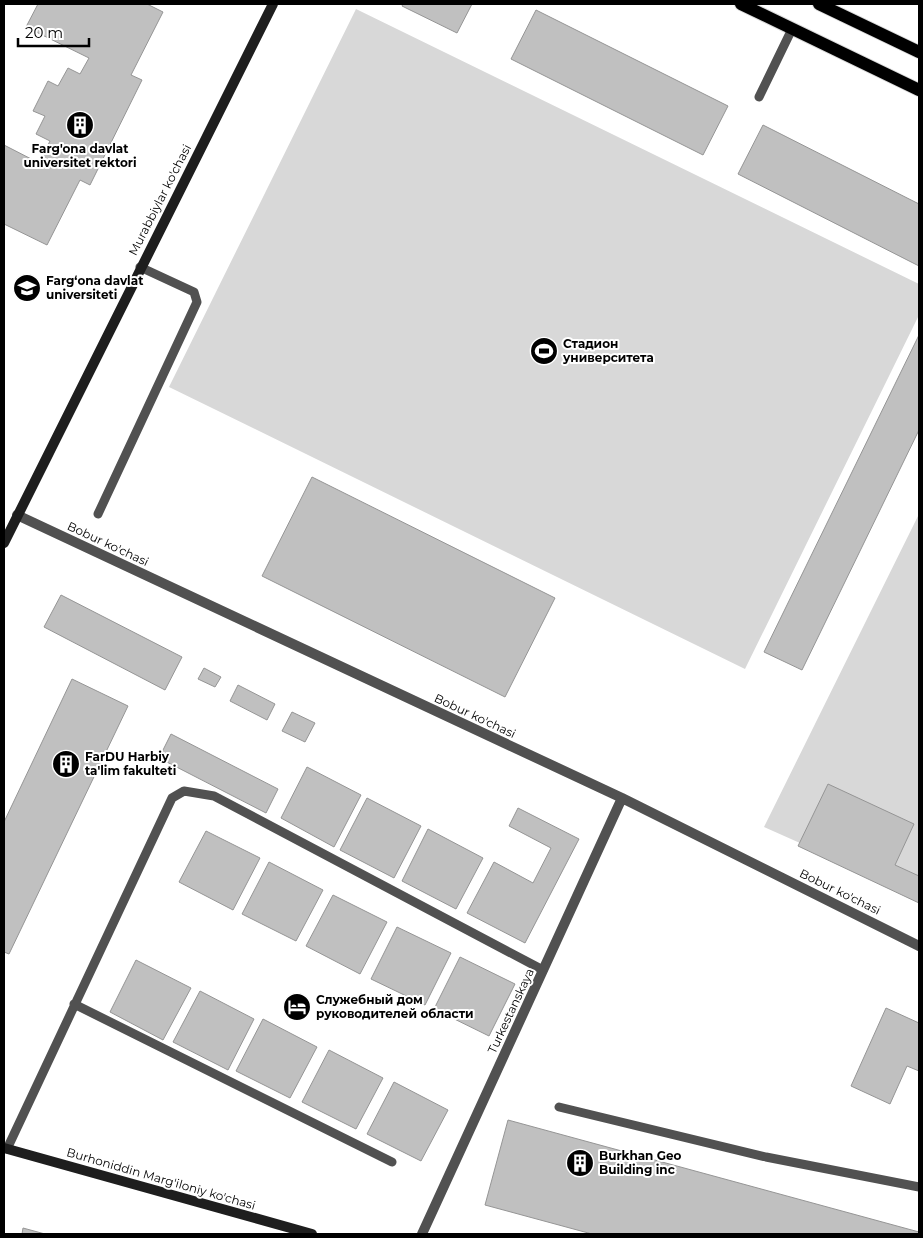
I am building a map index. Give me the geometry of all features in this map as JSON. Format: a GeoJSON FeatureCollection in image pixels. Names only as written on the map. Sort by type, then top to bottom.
{"type":"FeatureCollection","features":[{"type":"Feature","properties":{"kind":"main road"},"geometry":{"type":"LineString","coordinates":[[741,4],[919,90]]}},
{"type":"Feature","properties":{"kind":"main road"},"geometry":{"type":"LineString","coordinates":[[819,4],[919,52]]}},
{"type":"Feature","properties":{"kind":"street","name":"Murabbiylar ko'chasi"},"geometry":{"type":"LineString","coordinates":[[4,543],[272,4]]}},
{"type":"Feature","properties":{"kind":"street","name":"Bobur ko'chasi"},"geometry":{"type":"LineString","coordinates":[[18,515],[622,798],[919,946]]}},
{"type":"Feature","properties":{"kind":"street","name":"Turkestanskaya"},"geometry":{"type":"LineString","coordinates":[[422,1234],[622,798]]}},
{"type":"Feature","properties":{"kind":"street","name":"Burhoniddin Marg'iloniy ko'chasi"},"geometry":{"type":"LineString","coordinates":[[6,1148],[312,1234]]}},
{"type":"Feature","properties":{"kind":"lane"},"geometry":{"type":"LineString","coordinates":[[759,97],[792,29]]}},
{"type":"Feature","properties":{"kind":"lane"},"geometry":{"type":"LineString","coordinates":[[98,514],[198,302],[194,292],[140,267]]}},
{"type":"Feature","properties":{"kind":"lane"},"geometry":{"type":"LineString","coordinates":[[6,1148],[172,798],[184,791],[214,796],[543,970]]}},
{"type":"Feature","properties":{"kind":"lane"},"geometry":{"type":"LineString","coordinates":[[74,1004],[392,1162]]}},
{"type":"Feature","properties":{"kind":"lane"},"geometry":{"type":"LineString","coordinates":[[559,1107],[766,1157],[919,1187]]}},
{"type":"Feature","properties":{"kind":"shaded area","name":"Стадион университета"},"geometry":{"type":"Polygon","coordinates":[[[356,9],[919,284],[919,315],[745,669],[169,387],[356,9]]]}},
{"type":"Feature","properties":{"kind":"shaded area"},"geometry":{"type":"Polygon","coordinates":[[[919,514],[919,896],[764,827],[919,514]]]}},
{"type":"Feature","properties":{"kind":"building","name":"Farg'ona davlat universitet rektori"},"geometry":{"type":"Polygon","coordinates":[[[38,4],[147,4],[163,12],[131,75],[142,80],[90,185],[80,180],[47,245],[4,224],[4,145],[39,163],[50,141],[36,134],[45,116],[33,111],[48,81],[58,86],[68,68],[80,74],[89,58],[26,27],[38,4]]]}},
{"type":"Feature","properties":{"kind":"building"},"geometry":{"type":"Polygon","coordinates":[[[403,4],[472,4],[457,33],[402,6],[403,4]]]}},
{"type":"Feature","properties":{"kind":"building"},"geometry":{"type":"Polygon","coordinates":[[[536,10],[728,106],[703,155],[511,59],[536,10]]]}},
{"type":"Feature","properties":{"kind":"building"},"geometry":{"type":"Polygon","coordinates":[[[763,125],[919,204],[919,266],[738,174],[763,125]]]}},
{"type":"Feature","properties":{"kind":"building"},"geometry":{"type":"Polygon","coordinates":[[[919,335],[919,430],[802,670],[764,652],[919,335]]]}},
{"type":"Feature","properties":{"kind":"building"},"geometry":{"type":"Polygon","coordinates":[[[312,477],[555,598],[505,697],[262,576],[312,477]]]}},
{"type":"Feature","properties":{"kind":"building"},"geometry":{"type":"Polygon","coordinates":[[[61,595],[182,657],[165,690],[44,627],[61,595]]]}},
{"type":"Feature","properties":{"kind":"building"},"geometry":{"type":"Polygon","coordinates":[[[204,668],[221,677],[215,687],[198,679],[204,668]]]}},
{"type":"Feature","properties":{"kind":"building","name":"FarDU Harbiy ta'lim fakulteti"},"geometry":{"type":"Polygon","coordinates":[[[72,679],[128,706],[9,954],[4,952],[4,822],[72,679]]]}},
{"type":"Feature","properties":{"kind":"building"},"geometry":{"type":"Polygon","coordinates":[[[238,685],[275,704],[267,720],[230,701],[238,685]]]}},
{"type":"Feature","properties":{"kind":"building"},"geometry":{"type":"Polygon","coordinates":[[[292,712],[315,723],[305,742],[282,731],[292,712]]]}},
{"type":"Feature","properties":{"kind":"building"},"geometry":{"type":"Polygon","coordinates":[[[171,734],[278,789],[266,813],[159,758],[171,734]]]}},
{"type":"Feature","properties":{"kind":"building"},"geometry":{"type":"Polygon","coordinates":[[[307,767],[361,795],[334,847],[281,818],[307,767]]]}},
{"type":"Feature","properties":{"kind":"building"},"geometry":{"type":"Polygon","coordinates":[[[828,784],[914,824],[895,865],[919,876],[919,903],[798,846],[828,784]]]}},
{"type":"Feature","properties":{"kind":"building"},"geometry":{"type":"Polygon","coordinates":[[[367,798],[421,826],[394,878],[340,850],[367,798]]]}},
{"type":"Feature","properties":{"kind":"building"},"geometry":{"type":"Polygon","coordinates":[[[518,808],[579,839],[525,943],[467,913],[494,862],[533,883],[551,848],[509,826],[518,808]]]}},
{"type":"Feature","properties":{"kind":"building"},"geometry":{"type":"Polygon","coordinates":[[[428,829],[483,858],[456,909],[402,881],[428,829]]]}},
{"type":"Feature","properties":{"kind":"building"},"geometry":{"type":"Polygon","coordinates":[[[206,831],[260,858],[233,910],[179,882],[206,831]]]}},
{"type":"Feature","properties":{"kind":"building"},"geometry":{"type":"Polygon","coordinates":[[[269,862],[323,890],[296,941],[242,914],[269,862]]]}},
{"type":"Feature","properties":{"kind":"building"},"geometry":{"type":"Polygon","coordinates":[[[333,895],[387,922],[360,974],[306,946],[333,895]]]}},
{"type":"Feature","properties":{"kind":"building"},"geometry":{"type":"Polygon","coordinates":[[[397,927],[451,953],[425,1005],[371,979],[397,927]]]}},
{"type":"Feature","properties":{"kind":"building"},"geometry":{"type":"Polygon","coordinates":[[[460,957],[515,984],[489,1036],[434,1009],[460,957]]]}},
{"type":"Feature","properties":{"kind":"building"},"geometry":{"type":"Polygon","coordinates":[[[136,960],[191,988],[163,1040],[110,1012],[136,960]]]}},
{"type":"Feature","properties":{"kind":"building"},"geometry":{"type":"Polygon","coordinates":[[[200,991],[254,1019],[228,1070],[173,1042],[200,991]]]}},
{"type":"Feature","properties":{"kind":"building"},"geometry":{"type":"Polygon","coordinates":[[[886,1008],[919,1023],[919,1071],[907,1066],[890,1104],[851,1086],[886,1008]]]}},
{"type":"Feature","properties":{"kind":"building"},"geometry":{"type":"Polygon","coordinates":[[[263,1019],[317,1047],[290,1098],[236,1071],[263,1019]]]}},
{"type":"Feature","properties":{"kind":"building"},"geometry":{"type":"Polygon","coordinates":[[[329,1050],[383,1078],[356,1129],[302,1102],[329,1050]]]}},
{"type":"Feature","properties":{"kind":"building"},"geometry":{"type":"Polygon","coordinates":[[[394,1082],[448,1110],[421,1161],[367,1134],[394,1082]]]}},
{"type":"Feature","properties":{"kind":"building","name":"Burkhan Geo Building inc"},"geometry":{"type":"Polygon","coordinates":[[[508,1120],[919,1232],[919,1234],[592,1234],[485,1205],[508,1120]]]}},
{"type":"Feature","properties":{"kind":"building"},"geometry":{"type":"Polygon","coordinates":[[[23,1228],[45,1234],[22,1234],[23,1228]]]}},
{"type":"Feature","properties":{"kind":"place","name":"Farg'ona davlat universitet rektori"},"geometry":{"type":"Point","coordinates":[80,125]}},
{"type":"Feature","properties":{"kind":"place","name":"Fargʻona davlat universiteti"},"geometry":{"type":"Point","coordinates":[27,288]}},
{"type":"Feature","properties":{"kind":"place","name":"Стадион университета"},"geometry":{"type":"Point","coordinates":[544,351]}},
{"type":"Feature","properties":{"kind":"place","name":"FarDU Harbiy ta'lim fakulteti"},"geometry":{"type":"Point","coordinates":[66,764]}},
{"type":"Feature","properties":{"kind":"place","name":"Служебный дом руководителей области"},"geometry":{"type":"Point","coordinates":[297,1007]}},
{"type":"Feature","properties":{"kind":"place","name":"Burkhan Geo Building inc"},"geometry":{"type":"Point","coordinates":[580,1163]}}]}
